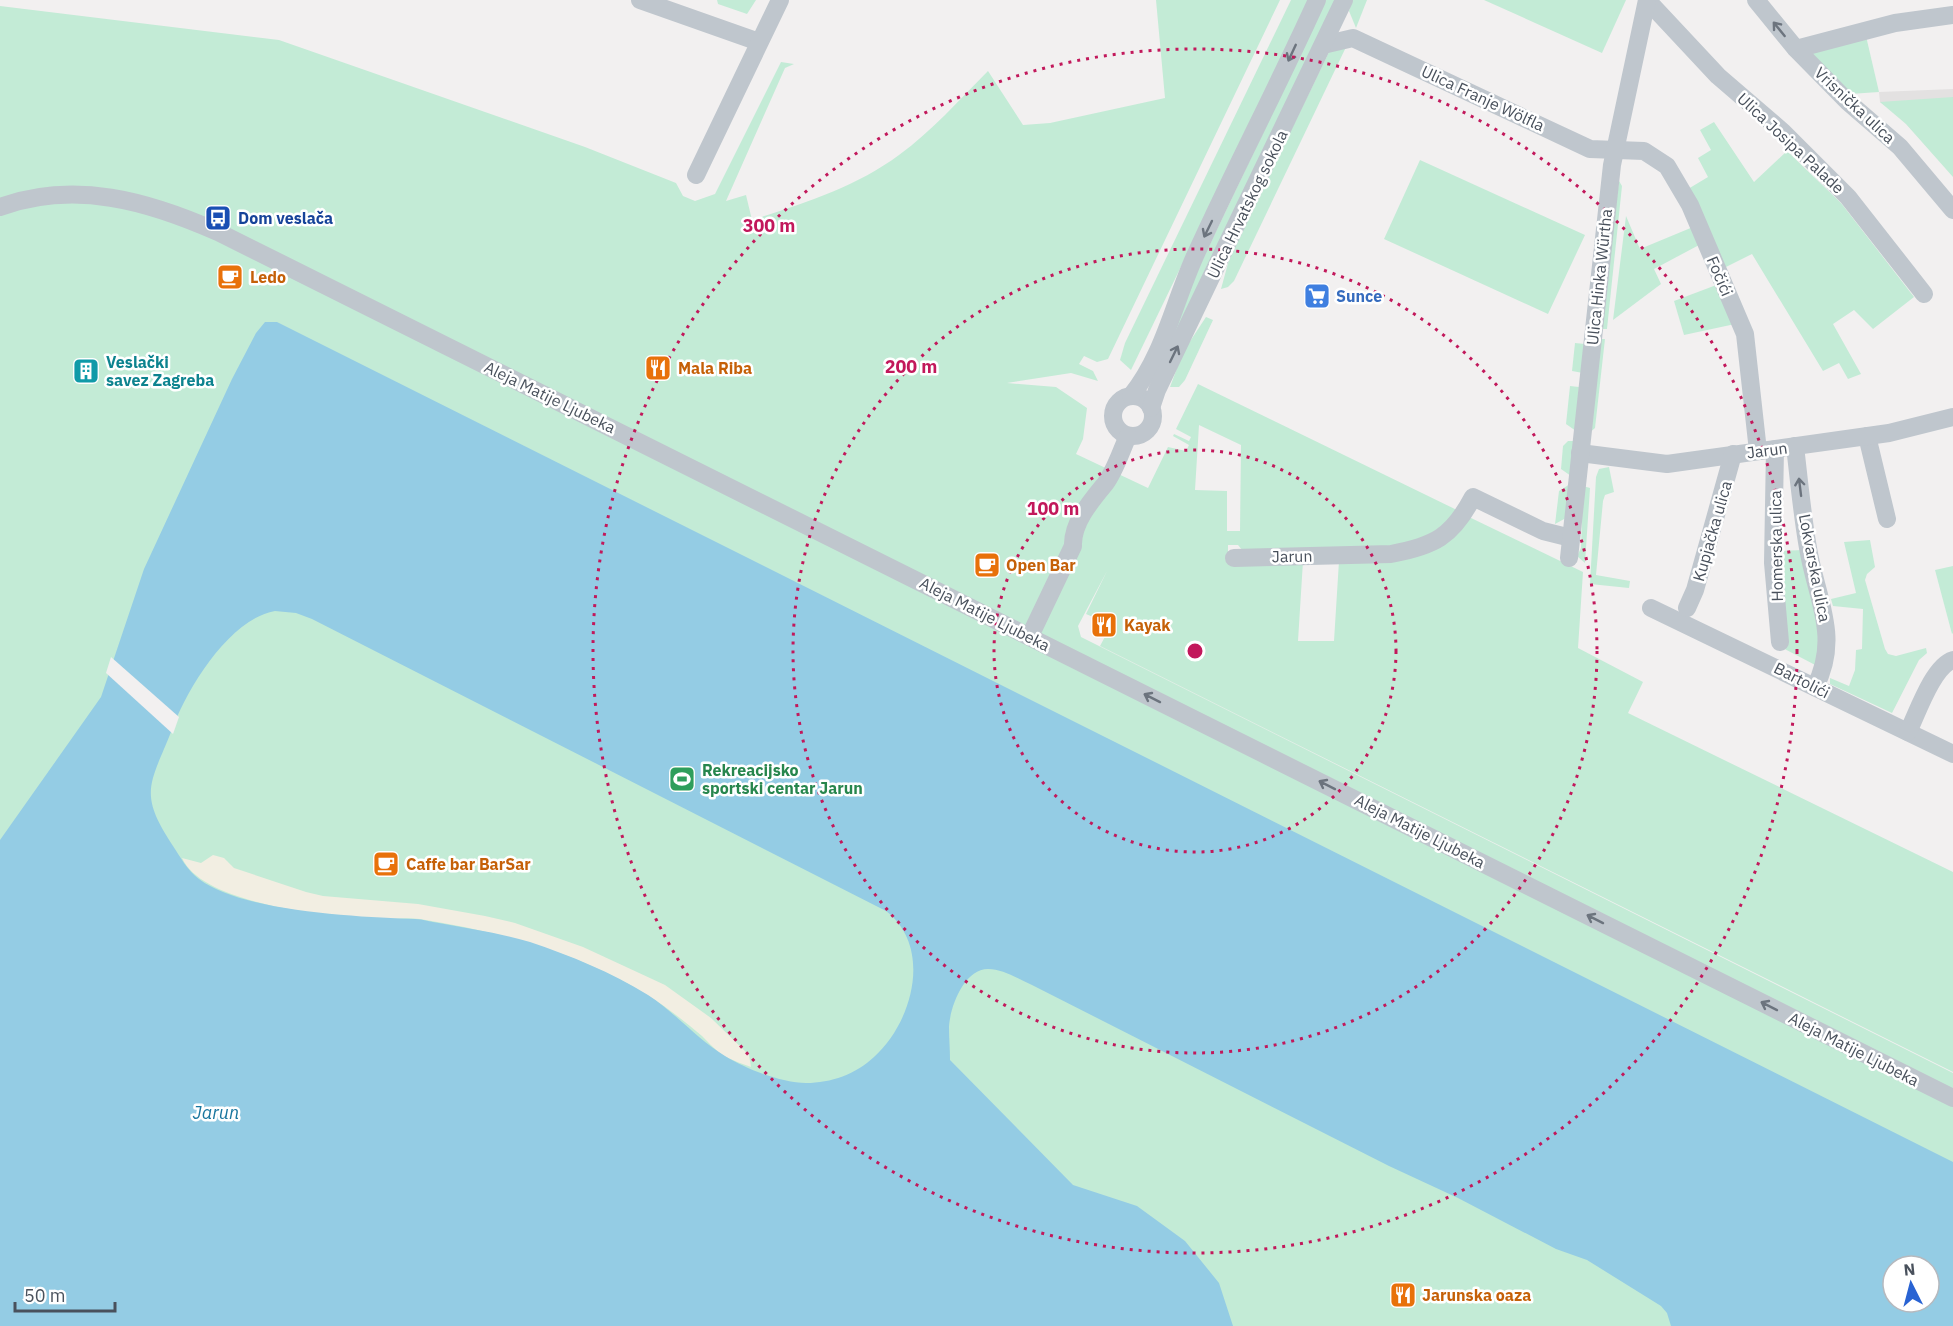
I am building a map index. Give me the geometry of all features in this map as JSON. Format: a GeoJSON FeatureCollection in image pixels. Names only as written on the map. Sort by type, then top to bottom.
{"type":"FeatureCollection","features":[{"type":"Feature","properties":{"kind":"street"},"geometry":{"type":"LineString","coordinates":[[640,0],[759,42]]}},
{"type":"Feature","properties":{"kind":"street"},"geometry":{"type":"LineString","coordinates":[[696,175],[780,0]]}},
{"type":"Feature","properties":{"kind":"street","name":"Ulica Hrvatskog sokola"},"geometry":{"type":"LineString","coordinates":[[1131,396],[1147,372],[1174,316],[1195,257],[1317,0]]}},
{"type":"Feature","properties":{"kind":"street","name":"Ulica Hinka Würtha"},"geometry":{"type":"LineString","coordinates":[[1569,558],[1614,150],[1647,0]]}},
{"type":"Feature","properties":{"kind":"street","name":"Ulica Josipa Palade"},"geometry":{"type":"LineString","coordinates":[[1647,0],[1718,75],[1783,132],[1848,197],[1924,294]]}},
{"type":"Feature","properties":{"kind":"street","name":"Vrisnička ulica"},"geometry":{"type":"LineString","coordinates":[[1757,0],[1796,49],[1848,102],[1900,147],[1953,210]]}},
{"type":"Feature","properties":{"kind":"street"},"geometry":{"type":"LineString","coordinates":[[1323,45],[1353,38],[1342,5]]}},
{"type":"Feature","properties":{"kind":"street","name":"Ulica Hrvatskog sokola"},"geometry":{"type":"LineString","coordinates":[[1151,408],[1157,390],[1342,5]]}},
{"type":"Feature","properties":{"kind":"street"},"geometry":{"type":"LineString","coordinates":[[1796,49],[1895,23],[1953,15]]}},
{"type":"Feature","properties":{"kind":"street","name":"Ulica Franje Wölfla"},"geometry":{"type":"LineString","coordinates":[[1353,38],[1590,149],[1614,150]]}},
{"type":"Feature","properties":{"kind":"street","name":"Fočići"},"geometry":{"type":"LineString","coordinates":[[1614,150],[1641,150],[1657,158],[1667,166],[1690,205],[1745,334],[1766,450]]}},
{"type":"Feature","properties":{"kind":"street","name":"Aleja Matije Ljubeka"},"geometry":{"type":"LineString","coordinates":[[0,207],[55,195],[94,194],[151,205],[178,214],[1030,636],[1953,1098]]}},
{"type":"Feature","properties":{"kind":"street"},"geometry":{"type":"LineString","coordinates":[[1131,396],[1143,399],[1151,408],[1153,419],[1148,430],[1139,436],[1128,436],[1117,429],[1112,418],[1116,406],[1131,396]]}},
{"type":"Feature","properties":{"kind":"street","name":"Jarun"},"geometry":{"type":"LineString","coordinates":[[1580,453],[1667,464],[1868,436],[1953,417]]}},
{"type":"Feature","properties":{"kind":"street"},"geometry":{"type":"LineString","coordinates":[[1030,636],[1073,546],[1075,531],[1088,505],[1105,484],[1128,436]]}},
{"type":"Feature","properties":{"kind":"street"},"geometry":{"type":"LineString","coordinates":[[1868,436],[1887,519]]}},
{"type":"Feature","properties":{"kind":"street","name":"Lokvarska ulica"},"geometry":{"type":"LineString","coordinates":[[1795,446],[1808,550],[1826,616],[1825,669],[1815,687]]}},
{"type":"Feature","properties":{"kind":"street","name":"Homerska ulica"},"geometry":{"type":"LineString","coordinates":[[1766,450],[1780,642]]}},
{"type":"Feature","properties":{"kind":"street","name":"Kupjačka ulica"},"geometry":{"type":"LineString","coordinates":[[1687,608],[1695,590],[1733,454]]}},
{"type":"Feature","properties":{"kind":"street","name":"Jarun"},"geometry":{"type":"LineString","coordinates":[[1234,558],[1391,554],[1410,550],[1446,536],[1463,516],[1473,497],[1543,531],[1571,538]]}},
{"type":"Feature","properties":{"kind":"street","name":"Bartolići"},"geometry":{"type":"LineString","coordinates":[[1651,608],[1953,754]]}},
{"type":"Feature","properties":{"kind":"street"},"geometry":{"type":"LineString","coordinates":[[1908,732],[1935,676],[1946,662],[1953,660]]}},
{"type":"Feature","properties":{"kind":"shaded area"},"geometry":{"type":"Polygon","coordinates":[[[1953,89],[1953,175],[1899,116],[1880,102],[1879,92],[1953,89]]]}},
{"type":"Feature","properties":{"kind":"green space"},"geometry":{"type":"Polygon","coordinates":[[[717,0],[756,0],[747,14],[718,4],[717,0]]]}},
{"type":"Feature","properties":{"kind":"green space","name":"Rekreacijsko sportski centar Jarun"},"geometry":{"type":"Polygon","coordinates":[[[1156,0],[1280,0],[1108,359],[1097,362],[1084,356],[1079,364],[1093,371],[1098,381],[1071,373],[1007,383],[1056,387],[1087,408],[1083,439],[1076,454],[1148,488],[1168,447],[1186,451],[1189,445],[1173,436],[1174,434],[1189,441],[1191,437],[1176,429],[1198,384],[1461,512],[1415,545],[1243,551],[1238,545],[1228,545],[1228,562],[1303,561],[1298,641],[1334,641],[1339,561],[1391,558],[1469,517],[1583,572],[1578,648],[1643,682],[1628,713],[1953,872],[1953,1072],[1100,646],[1114,620],[1103,615],[1100,620],[1086,614],[1107,571],[1078,626],[1081,637],[1953,1073],[1953,1326],[0,1326],[0,6],[279,40],[585,147],[676,183],[683,196],[695,201],[715,194],[781,62],[794,64],[785,68],[726,201],[746,195],[752,220],[828,194],[882,166],[923,136],[988,71],[1023,125],[1050,123],[1165,98],[1156,0]],[[1199,425],[1195,490],[1227,491],[1227,531],[1240,531],[1241,445],[1199,425]]]}},
{"type":"Feature","properties":{"kind":"green space"},"geometry":{"type":"Polygon","coordinates":[[[1291,0],[1310,0],[1131,370],[1120,360],[1125,343],[1291,0]]]}},
{"type":"Feature","properties":{"kind":"green space"},"geometry":{"type":"Polygon","coordinates":[[[1326,0],[1337,0],[1180,327],[1171,337],[1193,280],[1326,0]]]}},
{"type":"Feature","properties":{"kind":"green space"},"geometry":{"type":"Polygon","coordinates":[[[1352,0],[1367,0],[1356,28],[1349,11],[1352,0]]]}},
{"type":"Feature","properties":{"kind":"green space"},"geometry":{"type":"Polygon","coordinates":[[[1484,0],[1626,0],[1602,53],[1484,0]]]}},
{"type":"Feature","properties":{"kind":"green space"},"geometry":{"type":"Polygon","coordinates":[[[1866,36],[1879,92],[1850,94],[1809,52],[1866,36]]]}},
{"type":"Feature","properties":{"kind":"green space"},"geometry":{"type":"Polygon","coordinates":[[[1347,45],[1234,281],[1228,287],[1221,289],[1230,256],[1330,50],[1347,45]]]}},
{"type":"Feature","properties":{"kind":"green space"},"geometry":{"type":"Polygon","coordinates":[[[1953,97],[1953,177],[1906,124],[1880,102],[1953,97]]]}},
{"type":"Feature","properties":{"kind":"green space"},"geometry":{"type":"Polygon","coordinates":[[[1714,122],[1754,182],[1787,151],[1841,203],[1914,297],[1873,329],[1854,310],[1833,324],[1861,374],[1848,379],[1839,363],[1823,371],[1752,254],[1724,268],[1688,189],[1708,177],[1698,158],[1711,150],[1700,130],[1714,122]]]}},
{"type":"Feature","properties":{"kind":"green space"},"geometry":{"type":"Polygon","coordinates":[[[1420,160],[1585,235],[1548,314],[1384,239],[1420,160]]]}},
{"type":"Feature","properties":{"kind":"green space"},"geometry":{"type":"Polygon","coordinates":[[[1619,181],[1622,186],[1607,329],[1600,329],[1619,181]]]}},
{"type":"Feature","properties":{"kind":"green space"},"geometry":{"type":"Polygon","coordinates":[[[1626,216],[1640,249],[1693,227],[1701,244],[1654,269],[1661,284],[1613,320],[1626,216]]]}},
{"type":"Feature","properties":{"kind":"green space"},"geometry":{"type":"Polygon","coordinates":[[[1719,284],[1735,324],[1684,335],[1674,301],[1719,284]]]}},
{"type":"Feature","properties":{"kind":"green space"},"geometry":{"type":"Polygon","coordinates":[[[1206,317],[1213,320],[1185,380],[1179,387],[1170,387],[1183,352],[1206,317]]]}},
{"type":"Feature","properties":{"kind":"green space"},"geometry":{"type":"Polygon","coordinates":[[[1598,339],[1605,339],[1595,428],[1589,433],[1598,339]]]}},
{"type":"Feature","properties":{"kind":"green space"},"geometry":{"type":"Polygon","coordinates":[[[1575,343],[1585,344],[1583,373],[1572,371],[1575,343]]]}},
{"type":"Feature","properties":{"kind":"green space"},"geometry":{"type":"Polygon","coordinates":[[[1570,386],[1579,387],[1576,431],[1566,424],[1570,386]]]}},
{"type":"Feature","properties":{"kind":"green space"},"geometry":{"type":"Polygon","coordinates":[[[1568,441],[1575,441],[1571,476],[1561,469],[1563,446],[1568,441]]]}},
{"type":"Feature","properties":{"kind":"green space"},"geometry":{"type":"Polygon","coordinates":[[[1609,467],[1614,492],[1605,495],[1603,501],[1596,575],[1630,581],[1629,588],[1590,584],[1596,477],[1599,469],[1609,467]]]}},
{"type":"Feature","properties":{"kind":"green space"},"geometry":{"type":"Polygon","coordinates":[[[1570,484],[1566,518],[1555,524],[1559,491],[1570,484]]]}},
{"type":"Feature","properties":{"kind":"green space"},"geometry":{"type":"Polygon","coordinates":[[[1583,486],[1590,488],[1585,563],[1577,556],[1581,548],[1583,486]]]}},
{"type":"Feature","properties":{"kind":"green space"},"geometry":{"type":"Polygon","coordinates":[[[1870,540],[1875,567],[1867,574],[1865,580],[1885,649],[1888,654],[1896,656],[1926,648],[1927,653],[1919,660],[1892,713],[1830,684],[1830,678],[1849,686],[1855,670],[1856,650],[1862,649],[1863,609],[1833,606],[1831,599],[1856,593],[1844,542],[1870,540]]]}},
{"type":"Feature","properties":{"kind":"green space"},"geometry":{"type":"Polygon","coordinates":[[[1803,550],[1819,601],[1819,667],[1775,644],[1777,551],[1803,550]]]}},
{"type":"Feature","properties":{"kind":"green space"},"geometry":{"type":"Polygon","coordinates":[[[1953,566],[1953,633],[1952,634],[1935,570],[1953,566]]]}},
{"type":"Feature","properties":{"kind":"sand"},"geometry":{"type":"Polygon","coordinates":[[[213,855],[224,858],[234,868],[306,892],[323,896],[418,904],[485,916],[515,923],[583,947],[665,985],[711,1018],[749,1055],[751,1067],[723,1055],[662,1004],[621,980],[566,955],[509,937],[450,924],[414,918],[370,919],[324,914],[266,904],[214,886],[194,874],[182,858],[201,863],[213,855]]]}},
{"type":"Feature","properties":{"kind":"water","name":"Jarun"},"geometry":{"type":"Polygon","coordinates":[[[265,322],[277,322],[1953,1162],[1953,1326],[1671,1326],[1667,1313],[1661,1306],[1587,1260],[1556,1249],[1032,985],[1005,972],[988,969],[972,975],[965,982],[955,1000],[949,1027],[950,1060],[1073,1185],[1137,1206],[1185,1241],[1219,1283],[1233,1326],[0,1326],[0,840],[101,697],[144,569],[232,379],[256,333],[265,322]],[[275,611],[258,617],[241,627],[211,659],[187,696],[153,777],[151,801],[155,813],[182,859],[199,879],[218,890],[272,906],[365,917],[421,919],[530,942],[620,979],[658,1002],[725,1056],[743,1066],[786,1081],[815,1083],[843,1076],[867,1063],[888,1042],[907,1005],[912,984],[913,964],[909,944],[901,926],[886,911],[312,619],[296,613],[275,611]]]}},
{"type":"Feature","properties":{"kind":"pier"},"geometry":{"type":"Polygon","coordinates":[[[111,657],[179,717],[173,734],[106,673],[111,657]]]}},
{"type":"Feature","properties":{"kind":"place","name":"Dom veslača"},"geometry":{"type":"Point","coordinates":[218,218]}},
{"type":"Feature","properties":{"kind":"place","name":"Ledo"},"geometry":{"type":"Point","coordinates":[230,277]}},
{"type":"Feature","properties":{"kind":"place","name":"Sunce"},"geometry":{"type":"Point","coordinates":[1317,296]}},
{"type":"Feature","properties":{"kind":"place","name":"Mala Riba"},"geometry":{"type":"Point","coordinates":[658,368]}},
{"type":"Feature","properties":{"kind":"place","name":"Veslački savez Zagreba"},"geometry":{"type":"Point","coordinates":[86,371]}},
{"type":"Feature","properties":{"kind":"place","name":"Open Bar"},"geometry":{"type":"Point","coordinates":[987,565]}},
{"type":"Feature","properties":{"kind":"place","name":"Kayak"},"geometry":{"type":"Point","coordinates":[1104,625]}},
{"type":"Feature","properties":{"kind":"place","name":"Rekreacijsko sportski centar Jarun"},"geometry":{"type":"Point","coordinates":[682,779]}},
{"type":"Feature","properties":{"kind":"place","name":"Caffe bar BarSar"},"geometry":{"type":"Point","coordinates":[386,864]}},
{"type":"Feature","properties":{"kind":"place","name":"Jarunska oaza"},"geometry":{"type":"Point","coordinates":[1403,1295]}}]}
